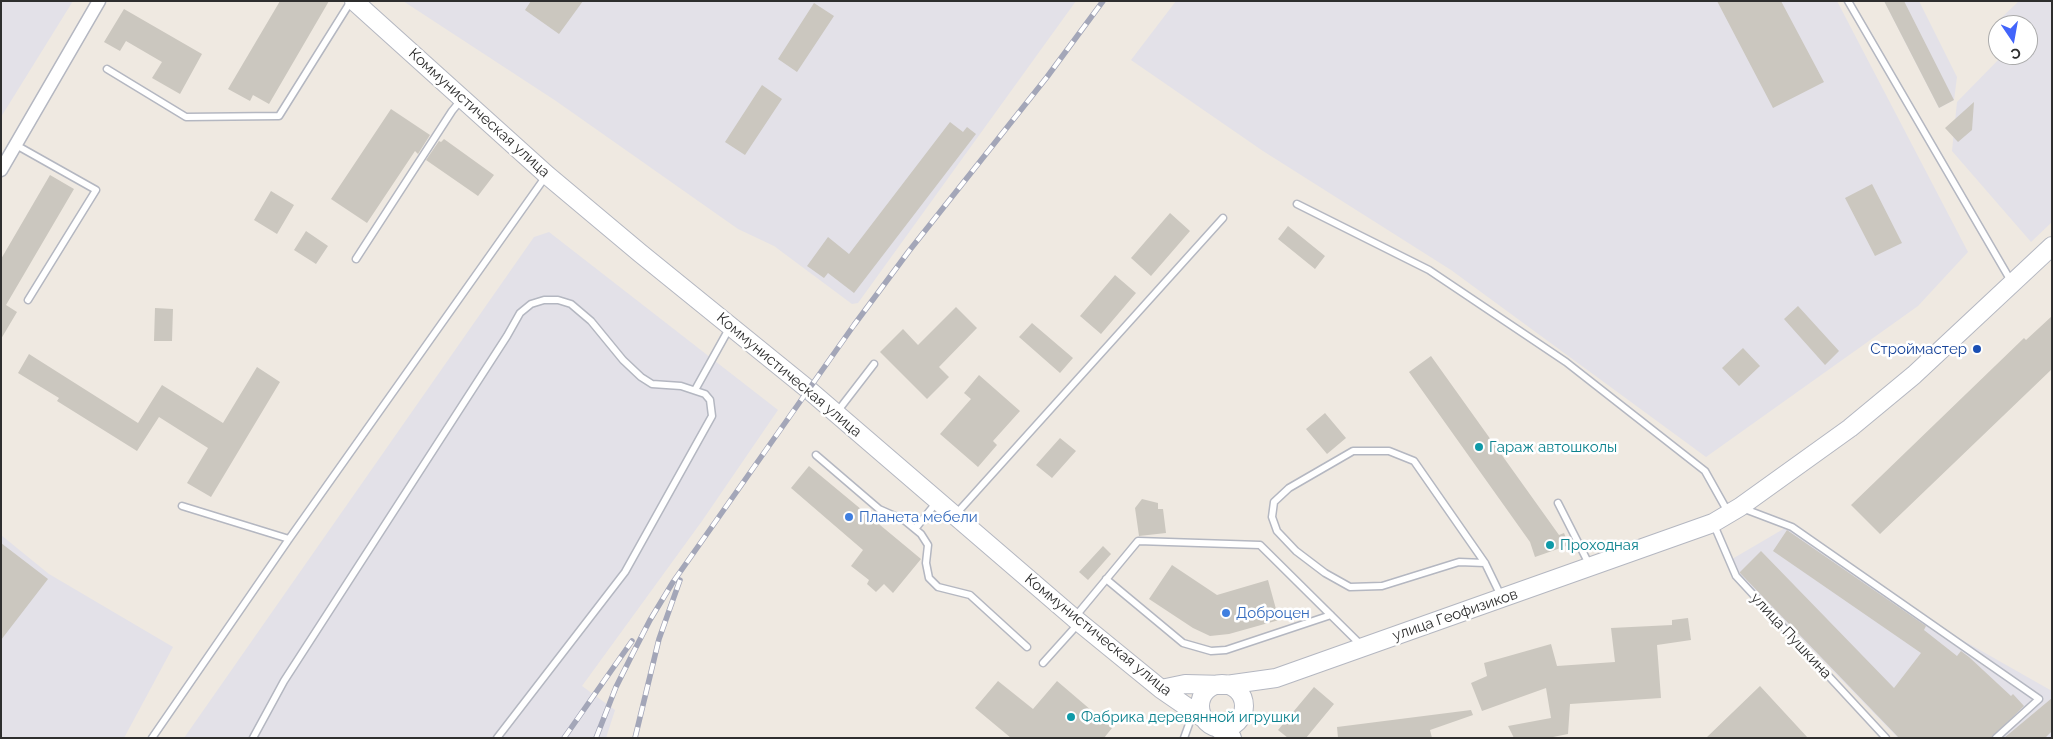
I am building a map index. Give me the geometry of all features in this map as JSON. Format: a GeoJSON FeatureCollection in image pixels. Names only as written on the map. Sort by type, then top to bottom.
{"type":"FeatureCollection","features":[{"type":"Feature","properties":{"kind":"main road","name":"Коммунистическая улица"},"geometry":{"type":"LineString","coordinates":[[352,1],[463,98],[547,175],[836,414],[1077,620],[1161,689],[1232,738]]}},
{"type":"Feature","properties":{"kind":"main road","name":"улица Геофизиков"},"geometry":{"type":"LineString","coordinates":[[1161,689],[1185,684],[1226,684],[1276,678],[1712,523],[1735,510],[1850,428],[1914,375],[2052,246]]}},
{"type":"Feature","properties":{"kind":"main road"},"geometry":{"type":"LineString","coordinates":[[1244,738],[1241,729],[1244,712],[1244,704],[1239,692],[1226,684],[1212,687],[1202,697],[1201,711],[1203,717],[1210,724],[1220,728],[1227,727],[1239,720],[1244,712],[1253,695],[1276,678]]}},
{"type":"Feature","properties":{"kind":"street"},"geometry":{"type":"LineString","coordinates":[[1,170],[99,1]]}},
{"type":"Feature","properties":{"kind":"lane"},"geometry":{"type":"LineString","coordinates":[[107,70],[186,117],[279,116],[352,1]]}},
{"type":"Feature","properties":{"kind":"lane"},"geometry":{"type":"LineString","coordinates":[[1848,1],[2012,284]]}},
{"type":"Feature","properties":{"kind":"lane"},"geometry":{"type":"LineString","coordinates":[[356,259],[452,111],[463,98]]}},
{"type":"Feature","properties":{"kind":"lane"},"geometry":{"type":"LineString","coordinates":[[16,145],[96,190],[28,300]]}},
{"type":"Feature","properties":{"kind":"lane"},"geometry":{"type":"LineString","coordinates":[[152,738],[289,540],[547,175]]}},
{"type":"Feature","properties":{"kind":"lane"},"geometry":{"type":"LineString","coordinates":[[1297,204],[1429,270],[1566,362],[1705,471],[1735,510],[1792,527],[2038,699],[1996,738]]}},
{"type":"Feature","properties":{"kind":"lane"},"geometry":{"type":"LineString","coordinates":[[954,515],[1223,218]]}},
{"type":"Feature","properties":{"kind":"lane"},"geometry":{"type":"LineString","coordinates":[[252,738],[284,681],[520,313],[531,304],[544,300],[558,300],[571,304],[591,322],[623,360],[641,377],[652,384],[681,386],[705,394],[710,400],[712,416],[624,572],[498,738]]}},
{"type":"Feature","properties":{"kind":"lane"},"geometry":{"type":"LineString","coordinates":[[694,390],[731,326]]}},
{"type":"Feature","properties":{"kind":"lane"},"geometry":{"type":"LineString","coordinates":[[836,414],[874,364]]}},
{"type":"Feature","properties":{"kind":"lane"},"geometry":{"type":"LineString","coordinates":[[1485,563],[1459,562],[1382,586],[1350,587],[1325,573],[1296,551],[1277,531],[1272,518],[1274,502],[1289,488],[1353,451],[1388,451],[1414,461],[1485,563],[1502,598]]}},
{"type":"Feature","properties":{"kind":"lane"},"geometry":{"type":"LineString","coordinates":[[816,455],[879,509],[904,520],[921,534],[928,545],[926,563],[929,578],[932,582],[938,587],[970,595],[1026,647]]}},
{"type":"Feature","properties":{"kind":"lane"},"geometry":{"type":"LineString","coordinates":[[915,529],[938,501]]}},
{"type":"Feature","properties":{"kind":"lane"},"geometry":{"type":"LineString","coordinates":[[1558,503],[1590,567]]}},
{"type":"Feature","properties":{"kind":"lane"},"geometry":{"type":"LineString","coordinates":[[182,506],[289,540]]}},
{"type":"Feature","properties":{"kind":"lane","name":"улица Пушкина"},"geometry":{"type":"LineString","coordinates":[[1712,523],[1736,576],[1886,738]]}},
{"type":"Feature","properties":{"kind":"lane"},"geometry":{"type":"LineString","coordinates":[[1043,663],[1138,541],[1260,544],[1363,647]]}},
{"type":"Feature","properties":{"kind":"lane"},"geometry":{"type":"LineString","coordinates":[[1106,580],[1183,643],[1212,651],[1226,650],[1331,616]]}},
{"type":"Feature","properties":{"kind":"lane"},"geometry":{"type":"LineString","coordinates":[[1184,738],[1194,710]]}},
{"type":"Feature","properties":{"kind":"shaded area"},"geometry":{"type":"Polygon","coordinates":[[[1,1],[73,1],[1,117],[1,1]]]}},
{"type":"Feature","properties":{"kind":"shaded area"},"geometry":{"type":"Polygon","coordinates":[[[403,1],[1076,1],[858,303],[852,304],[774,246],[738,229],[556,101],[403,1]]]}},
{"type":"Feature","properties":{"kind":"shaded area"},"geometry":{"type":"Polygon","coordinates":[[[1176,1],[1837,1],[1968,252],[1918,306],[1706,457],[1451,270],[1263,151],[1131,60],[1176,1]]]}},
{"type":"Feature","properties":{"kind":"shaded area"},"geometry":{"type":"Polygon","coordinates":[[[1884,1],[1919,1],[1957,77],[1954,100],[1939,108],[1884,1]]]}},
{"type":"Feature","properties":{"kind":"shaded area"},"geometry":{"type":"Polygon","coordinates":[[[2019,1],[2052,1],[2052,222],[2031,242],[1952,151],[1957,102],[1993,65],[2038,65],[2038,15],[2004,15],[2019,1]]]}},
{"type":"Feature","properties":{"kind":"shaded area"},"geometry":{"type":"Polygon","coordinates":[[[549,232],[778,410],[702,521],[582,686],[615,710],[606,738],[184,738],[534,237],[549,232]]]}},
{"type":"Feature","properties":{"kind":"shaded area"},"geometry":{"type":"Polygon","coordinates":[[[1792,524],[1934,624],[2052,691],[2052,738],[1898,738],[1727,562],[1792,524]]]}},
{"type":"Feature","properties":{"kind":"shaded area"},"geometry":{"type":"Polygon","coordinates":[[[1,535],[49,574],[173,647],[124,738],[1,738],[1,535]]]}},
{"type":"Feature","properties":{"kind":"building"},"geometry":{"type":"Polygon","coordinates":[[[280,1],[329,1],[269,104],[253,95],[250,101],[228,89],[280,1]]]}},
{"type":"Feature","properties":{"kind":"building"},"geometry":{"type":"Polygon","coordinates":[[[531,1],[583,1],[559,34],[525,10],[531,1]]]}},
{"type":"Feature","properties":{"kind":"building"},"geometry":{"type":"Polygon","coordinates":[[[1717,1],[1781,1],[1824,82],[1773,108],[1717,1]]]}},
{"type":"Feature","properties":{"kind":"building"},"geometry":{"type":"Polygon","coordinates":[[[1884,1],[1904,1],[1954,100],[1939,108],[1884,1]]]}},
{"type":"Feature","properties":{"kind":"building"},"geometry":{"type":"Polygon","coordinates":[[[814,3],[834,16],[797,72],[778,59],[814,3]]]}},
{"type":"Feature","properties":{"kind":"building"},"geometry":{"type":"Polygon","coordinates":[[[124,9],[202,54],[180,94],[152,78],[162,62],[126,41],[120,51],[104,42],[124,9]]]}},
{"type":"Feature","properties":{"kind":"building"},"geometry":{"type":"Polygon","coordinates":[[[762,85],[782,99],[745,155],[725,142],[762,85]]]}},
{"type":"Feature","properties":{"kind":"building"},"geometry":{"type":"Polygon","coordinates":[[[1974,102],[1972,130],[1958,142],[1945,128],[1974,102]]]}},
{"type":"Feature","properties":{"kind":"building"},"geometry":{"type":"Polygon","coordinates":[[[391,109],[430,135],[418,154],[415,151],[367,223],[331,199],[391,109]]]}},
{"type":"Feature","properties":{"kind":"building"},"geometry":{"type":"Polygon","coordinates":[[[950,122],[963,132],[967,127],[976,134],[854,293],[828,273],[824,278],[807,266],[828,237],[849,254],[950,122]]]}},
{"type":"Feature","properties":{"kind":"building"},"geometry":{"type":"Polygon","coordinates":[[[444,139],[494,175],[478,196],[426,160],[439,141],[441,142],[444,139]]]}},
{"type":"Feature","properties":{"kind":"building"},"geometry":{"type":"Polygon","coordinates":[[[50,175],[74,189],[6,305],[17,312],[1,339],[1,259],[50,175]]]}},
{"type":"Feature","properties":{"kind":"building"},"geometry":{"type":"Polygon","coordinates":[[[1872,184],[1902,243],[1875,256],[1845,198],[1872,184]]]}},
{"type":"Feature","properties":{"kind":"building"},"geometry":{"type":"Polygon","coordinates":[[[271,191],[294,205],[277,234],[254,220],[271,191]]]}},
{"type":"Feature","properties":{"kind":"building"},"geometry":{"type":"Polygon","coordinates":[[[1170,213],[1190,231],[1151,276],[1131,258],[1170,213]]]}},
{"type":"Feature","properties":{"kind":"building"},"geometry":{"type":"Polygon","coordinates":[[[1288,226],[1325,256],[1315,269],[1278,239],[1288,226]]]}},
{"type":"Feature","properties":{"kind":"building"},"geometry":{"type":"Polygon","coordinates":[[[306,231],[328,246],[316,264],[294,250],[306,231]]]}},
{"type":"Feature","properties":{"kind":"building"},"geometry":{"type":"Polygon","coordinates":[[[1115,275],[1136,293],[1101,334],[1080,316],[1115,275]]]}},
{"type":"Feature","properties":{"kind":"building"},"geometry":{"type":"Polygon","coordinates":[[[1798,306],[1839,351],[1825,365],[1784,319],[1798,306]]]}},
{"type":"Feature","properties":{"kind":"building"},"geometry":{"type":"Polygon","coordinates":[[[956,307],[977,328],[939,367],[949,377],[927,399],[880,352],[903,329],[918,345],[956,307]]]}},
{"type":"Feature","properties":{"kind":"building"},"geometry":{"type":"Polygon","coordinates":[[[155,308],[173,309],[172,341],[154,341],[155,308]]]}},
{"type":"Feature","properties":{"kind":"building"},"geometry":{"type":"Polygon","coordinates":[[[2052,316],[2052,369],[1880,534],[1851,505],[2024,338],[2026,340],[2052,316]]]}},
{"type":"Feature","properties":{"kind":"building"},"geometry":{"type":"Polygon","coordinates":[[[1032,323],[1073,358],[1060,373],[1019,337],[1032,323]]]}},
{"type":"Feature","properties":{"kind":"building"},"geometry":{"type":"Polygon","coordinates":[[[1743,348],[1760,366],[1739,386],[1722,368],[1743,348]]]}},
{"type":"Feature","properties":{"kind":"building"},"geometry":{"type":"Polygon","coordinates":[[[29,354],[138,423],[162,385],[223,423],[257,367],[280,382],[211,497],[187,483],[208,448],[159,417],[137,451],[57,401],[59,398],[18,373],[29,354]]]}},
{"type":"Feature","properties":{"kind":"building","name":"Гараж автошколы"},"geometry":{"type":"Polygon","coordinates":[[[1431,356],[1559,535],[1564,533],[1569,545],[1535,557],[1530,542],[1409,372],[1431,356]]]}},
{"type":"Feature","properties":{"kind":"building"},"geometry":{"type":"Polygon","coordinates":[[[979,375],[1020,411],[993,441],[997,445],[978,467],[940,434],[971,399],[964,393],[979,375]]]}},
{"type":"Feature","properties":{"kind":"building"},"geometry":{"type":"Polygon","coordinates":[[[1325,413],[1346,438],[1327,454],[1306,429],[1325,413]]]}},
{"type":"Feature","properties":{"kind":"building"},"geometry":{"type":"Polygon","coordinates":[[[1060,438],[1076,451],[1052,478],[1036,465],[1060,438]]]}},
{"type":"Feature","properties":{"kind":"building"},"geometry":{"type":"Polygon","coordinates":[[[809,466],[921,559],[893,593],[884,584],[876,592],[867,584],[869,580],[851,566],[863,550],[791,488],[809,466]]]}},
{"type":"Feature","properties":{"kind":"building"},"geometry":{"type":"Polygon","coordinates":[[[1142,499],[1158,503],[1158,509],[1163,509],[1166,533],[1139,536],[1135,508],[1142,499]]]}},
{"type":"Feature","properties":{"kind":"building"},"geometry":{"type":"Polygon","coordinates":[[[1787,530],[1926,626],[1924,630],[1957,656],[1961,651],[2011,696],[2013,694],[2024,706],[1991,738],[1899,738],[1740,573],[1761,551],[1894,688],[1921,653],[1773,551],[1787,530]]]}},
{"type":"Feature","properties":{"kind":"building"},"geometry":{"type":"Polygon","coordinates":[[[1,543],[48,579],[1,640],[1,543]]]}},
{"type":"Feature","properties":{"kind":"building"},"geometry":{"type":"Polygon","coordinates":[[[1103,546],[1111,554],[1088,580],[1079,572],[1103,546]]]}},
{"type":"Feature","properties":{"kind":"building"},"geometry":{"type":"Polygon","coordinates":[[[1172,565],[1217,595],[1268,580],[1279,620],[1229,634],[1210,636],[1193,628],[1149,599],[1172,565]]]}},
{"type":"Feature","properties":{"kind":"building"},"geometry":{"type":"Polygon","coordinates":[[[1688,618],[1691,640],[1657,645],[1661,698],[1570,704],[1568,734],[1548,738],[1514,738],[1508,726],[1551,718],[1546,688],[1482,711],[1471,683],[1487,676],[1484,663],[1551,644],[1557,666],[1615,662],[1611,628],[1672,625],[1672,620],[1688,618]]]}},
{"type":"Feature","properties":{"kind":"building"},"geometry":{"type":"Polygon","coordinates":[[[998,681],[1033,709],[1057,681],[1112,728],[1104,738],[1011,738],[975,708],[998,681]]]}},
{"type":"Feature","properties":{"kind":"building"},"geometry":{"type":"Polygon","coordinates":[[[1760,686],[1808,738],[1706,738],[1760,686]]]}},
{"type":"Feature","properties":{"kind":"building"},"geometry":{"type":"Polygon","coordinates":[[[1314,687],[1334,704],[1306,738],[1288,738],[1278,730],[1314,687]]]}},
{"type":"Feature","properties":{"kind":"building"},"geometry":{"type":"Polygon","coordinates":[[[2052,698],[2052,731],[2045,738],[2004,738],[2052,698]]]}},
{"type":"Feature","properties":{"kind":"building"},"geometry":{"type":"Polygon","coordinates":[[[1471,710],[1473,715],[1430,730],[1432,738],[1338,738],[1337,727],[1471,710]]]}},
{"type":"Feature","properties":{"kind":"railway"},"geometry":{"type":"LineString","coordinates":[[596,738],[616,687],[650,620],[673,582],[854,325],[909,251],[1047,77],[1103,1]]}},
{"type":"Feature","properties":{"kind":"railway"},"geometry":{"type":"LineString","coordinates":[[635,738],[659,639],[680,580]]}},
{"type":"Feature","properties":{"kind":"railway"},"geometry":{"type":"LineString","coordinates":[[564,738],[632,641]]}},
{"type":"Feature","properties":{"kind":"place","name":"Строймастер"},"geometry":{"type":"Point","coordinates":[1977,349]}},
{"type":"Feature","properties":{"kind":"place","name":"Гараж автошколы"},"geometry":{"type":"Point","coordinates":[1479,447]}},
{"type":"Feature","properties":{"kind":"place","name":"Планета мебели"},"geometry":{"type":"Point","coordinates":[849,517]}},
{"type":"Feature","properties":{"kind":"place","name":"Проходная"},"geometry":{"type":"Point","coordinates":[1550,545]}},
{"type":"Feature","properties":{"kind":"place","name":"Доброцен"},"geometry":{"type":"Point","coordinates":[1226,613]}},
{"type":"Feature","properties":{"kind":"place","name":"Фабрика деревянной игрушки"},"geometry":{"type":"Point","coordinates":[1071,717]}}]}
